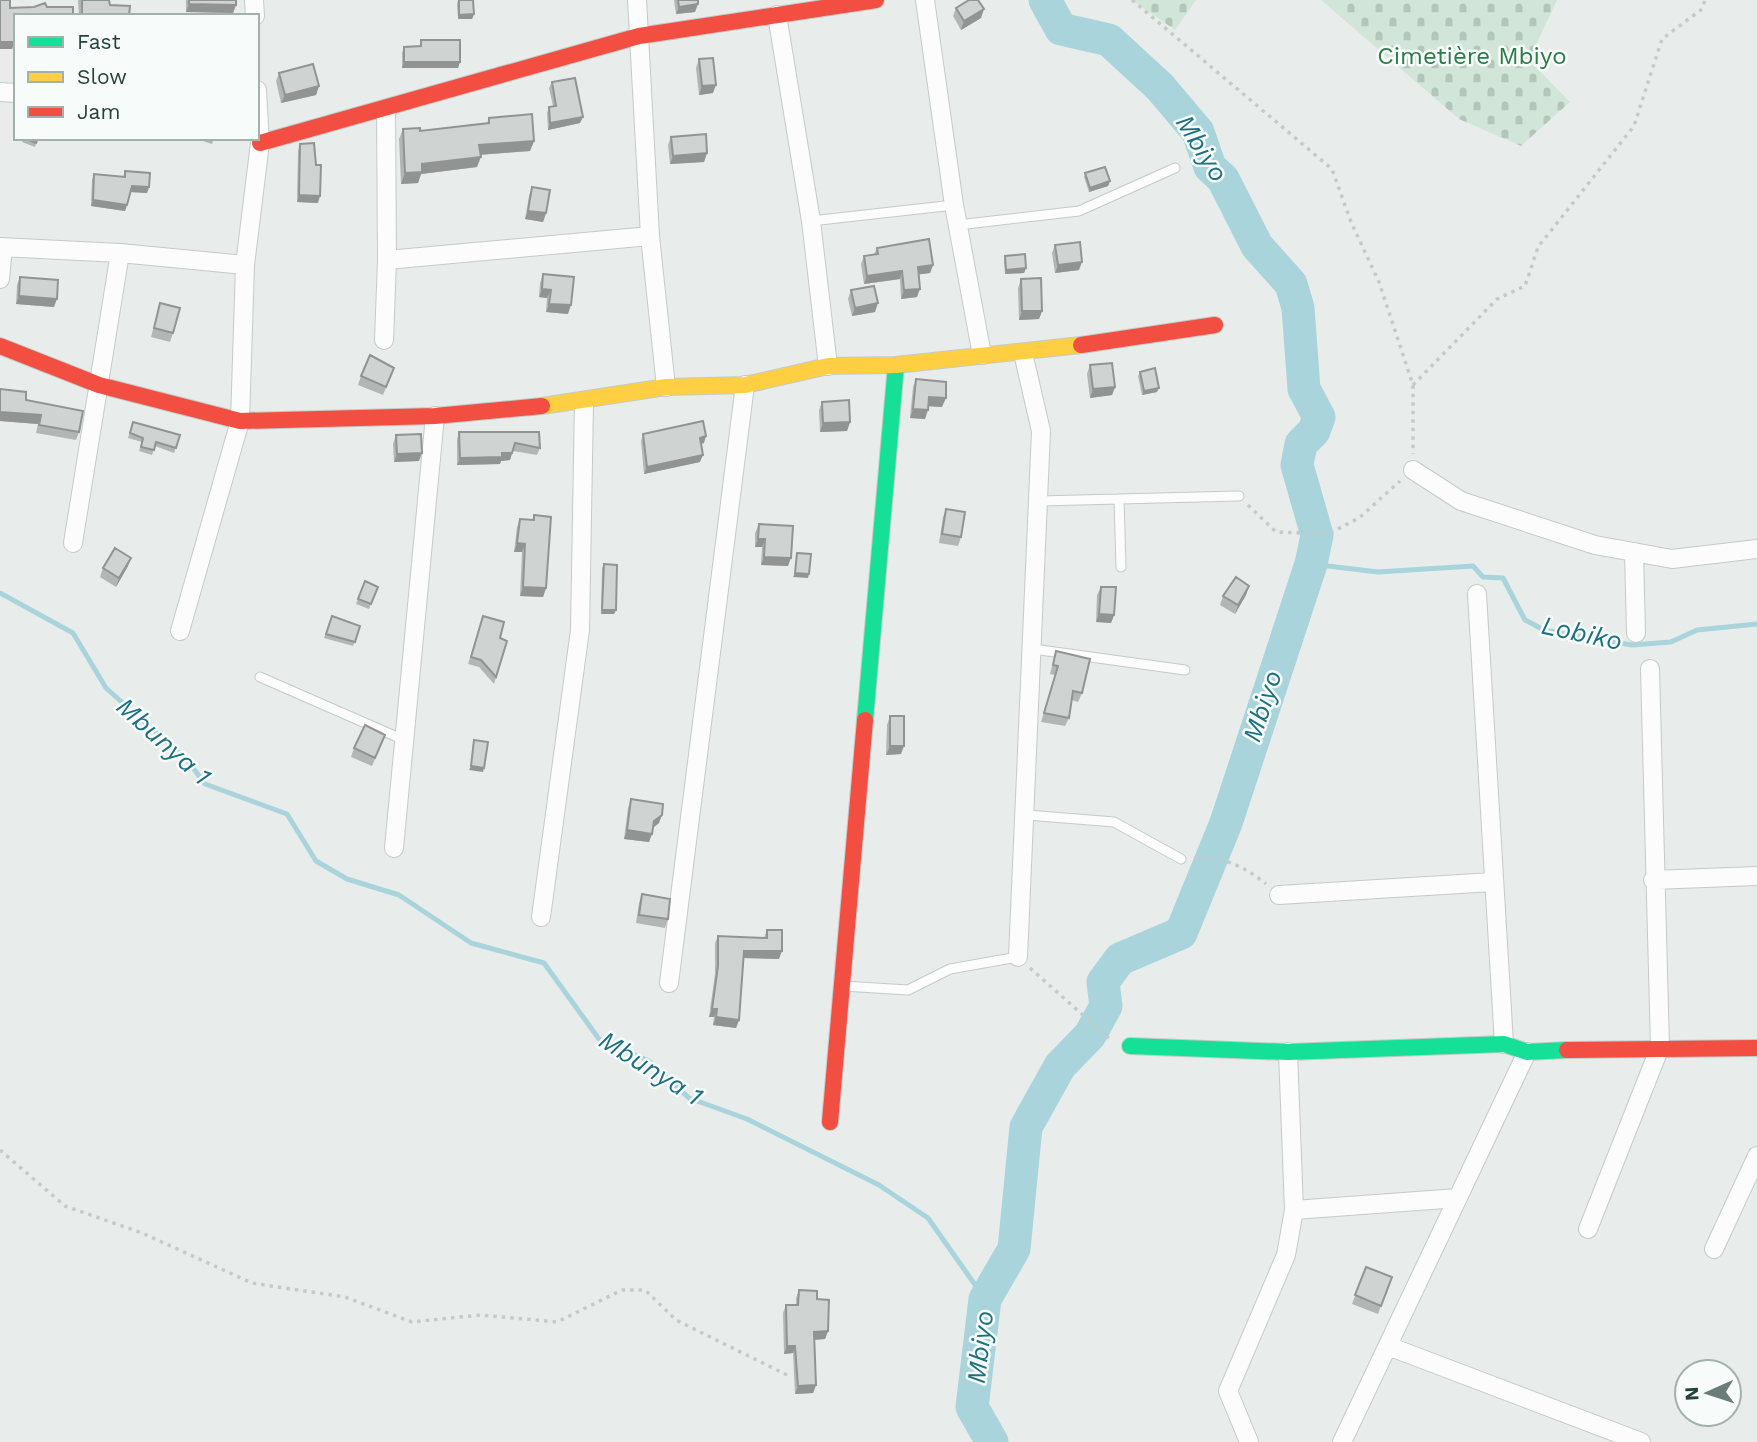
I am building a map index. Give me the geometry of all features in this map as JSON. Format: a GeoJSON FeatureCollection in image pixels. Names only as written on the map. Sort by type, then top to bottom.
{"type":"FeatureCollection","features":[{"type":"Feature","properties":{"kind":"street"},"geometry":{"type":"LineString","coordinates":[[637,0],[650,236],[666,387]]}},
{"type":"Feature","properties":{"kind":"street"},"geometry":{"type":"LineString","coordinates":[[260,143],[639,36],[876,0]]}},
{"type":"Feature","properties":{"kind":"street"},"geometry":{"type":"LineString","coordinates":[[925,0],[954,205],[982,355]]}},
{"type":"Feature","properties":{"kind":"street"},"geometry":{"type":"LineString","coordinates":[[777,15],[811,221],[828,366]]}},
{"type":"Feature","properties":{"kind":"street"},"geometry":{"type":"LineString","coordinates":[[384,340],[387,260],[386,109]]}},
{"type":"Feature","properties":{"kind":"street"},"geometry":{"type":"LineString","coordinates":[[180,631],[240,421],[245,265],[260,143],[259,128]]}},
{"type":"Feature","properties":{"kind":"street"},"geometry":{"type":"LineString","coordinates":[[387,260],[650,236]]}},
{"type":"Feature","properties":{"kind":"street"},"geometry":{"type":"LineString","coordinates":[[0,279],[2,247],[120,253],[245,265]]}},
{"type":"Feature","properties":{"kind":"street"},"geometry":{"type":"LineString","coordinates":[[73,543],[120,253]]}},
{"type":"Feature","properties":{"kind":"street"},"geometry":{"type":"LineString","coordinates":[[0,346],[99,385],[240,421],[435,416],[584,402],[666,387],[745,385],[828,366],[896,365],[1023,353],[1215,325]]}},
{"type":"Feature","properties":{"kind":"street"},"geometry":{"type":"LineString","coordinates":[[1018,957],[1027,815],[1041,431],[1023,353]]}},
{"type":"Feature","properties":{"kind":"street"},"geometry":{"type":"LineString","coordinates":[[830,1122],[896,365]]}},
{"type":"Feature","properties":{"kind":"street"},"geometry":{"type":"LineString","coordinates":[[669,983],[745,385]]}},
{"type":"Feature","properties":{"kind":"street"},"geometry":{"type":"LineString","coordinates":[[541,917],[580,630],[584,402]]}},
{"type":"Feature","properties":{"kind":"street"},"geometry":{"type":"LineString","coordinates":[[394,848],[435,416]]}},
{"type":"Feature","properties":{"kind":"street"},"geometry":{"type":"LineString","coordinates":[[1413,470],[1461,501],[1595,545],[1672,559],[1757,549]]}},
{"type":"Feature","properties":{"kind":"street"},"geometry":{"type":"LineString","coordinates":[[1634,552],[1636,633]]}},
{"type":"Feature","properties":{"kind":"street"},"geometry":{"type":"LineString","coordinates":[[1477,594],[1504,1044]]}},
{"type":"Feature","properties":{"kind":"street"},"geometry":{"type":"LineString","coordinates":[[1588,1229],[1660,1046],[1653,880],[1650,670]]}},
{"type":"Feature","properties":{"kind":"street"},"geometry":{"type":"LineString","coordinates":[[1653,880],[1757,876]]}},
{"type":"Feature","properties":{"kind":"street"},"geometry":{"type":"LineString","coordinates":[[1279,895],[1493,882]]}},
{"type":"Feature","properties":{"kind":"street"},"geometry":{"type":"LineString","coordinates":[[1130,1046],[1288,1052],[1504,1044],[1527,1052],[1660,1046],[1757,1048]]}},
{"type":"Feature","properties":{"kind":"street"},"geometry":{"type":"LineString","coordinates":[[1249,1442],[1228,1391],[1286,1255],[1294,1210],[1288,1052]]}},
{"type":"Feature","properties":{"kind":"street"},"geometry":{"type":"LineString","coordinates":[[1342,1442],[1527,1052]]}},
{"type":"Feature","properties":{"kind":"street"},"geometry":{"type":"LineString","coordinates":[[1714,1249],[1757,1156]]}},
{"type":"Feature","properties":{"kind":"street"},"geometry":{"type":"LineString","coordinates":[[1294,1210],[1458,1198]]}},
{"type":"Feature","properties":{"kind":"street"},"geometry":{"type":"LineString","coordinates":[[1388,1346],[1641,1442]]}},
{"type":"Feature","properties":{"kind":"lane"},"geometry":{"type":"LineString","coordinates":[[958,225],[1079,211],[1175,168]]}},
{"type":"Feature","properties":{"kind":"lane"},"geometry":{"type":"LineString","coordinates":[[811,221],[954,205]]}},
{"type":"Feature","properties":{"kind":"lane"},"geometry":{"type":"LineString","coordinates":[[1039,501],[1239,496]]}},
{"type":"Feature","properties":{"kind":"lane"},"geometry":{"type":"LineString","coordinates":[[1119,499],[1121,567]]}},
{"type":"Feature","properties":{"kind":"lane"},"geometry":{"type":"LineString","coordinates":[[1033,649],[1185,670]]}},
{"type":"Feature","properties":{"kind":"lane"},"geometry":{"type":"LineString","coordinates":[[260,677],[404,740]]}},
{"type":"Feature","properties":{"kind":"lane"},"geometry":{"type":"LineString","coordinates":[[1027,815],[1114,822],[1181,859]]}},
{"type":"Feature","properties":{"kind":"lane"},"geometry":{"type":"LineString","coordinates":[[841,986],[908,990],[950,969],[1018,957]]}},
{"type":"Feature","properties":{"kind":"path"},"geometry":{"type":"LineString","coordinates":[[1132,0],[1332,169],[1350,222],[1379,282],[1413,385],[1413,470],[1359,518],[1328,534],[1276,532],[1239,496]]}},
{"type":"Feature","properties":{"kind":"path"},"geometry":{"type":"LineString","coordinates":[[1413,385],[1497,299],[1525,286],[1538,247],[1634,126],[1662,39],[1702,9],[1705,0]]}},
{"type":"Feature","properties":{"kind":"path"},"geometry":{"type":"LineString","coordinates":[[1181,859],[1212,857],[1246,868],[1279,895]]}},
{"type":"Feature","properties":{"kind":"path"},"geometry":{"type":"LineString","coordinates":[[1018,957],[1102,1033]]}},
{"type":"Feature","properties":{"kind":"path"},"geometry":{"type":"LineString","coordinates":[[0,1150],[65,1206],[142,1233],[252,1283],[345,1297],[412,1322],[480,1315],[556,1322],[622,1290],[645,1290],[676,1320],[787,1375]]}},
{"type":"Feature","properties":{"kind":"green space"},"geometry":{"type":"Polygon","coordinates":[[[1132,0],[1196,0],[1175,30],[1132,0]]]}},
{"type":"Feature","properties":{"kind":"green space","name":"Cimetière Mbiyo"},"geometry":{"type":"Polygon","coordinates":[[[1321,0],[1557,0],[1529,60],[1570,102],[1521,146],[1459,119],[1321,0]]]}},
{"type":"Feature","properties":{"kind":"building"},"geometry":{"type":"Polygon","coordinates":[[[0,0],[10,0],[10,8],[34,7],[45,3],[47,7],[73,7],[73,14],[14,14],[14,42],[0,42],[0,0]]]}},
{"type":"Feature","properties":{"kind":"building"},"geometry":{"type":"Polygon","coordinates":[[[82,0],[109,0],[110,5],[130,6],[129,14],[82,14],[82,0]]]}},
{"type":"Feature","properties":{"kind":"building"},"geometry":{"type":"Polygon","coordinates":[[[189,0],[236,0],[236,5],[189,4],[189,0]]]}},
{"type":"Feature","properties":{"kind":"building"},"geometry":{"type":"Polygon","coordinates":[[[459,0],[473,0],[474,14],[459,15],[459,0]]]}},
{"type":"Feature","properties":{"kind":"building"},"geometry":{"type":"Polygon","coordinates":[[[678,0],[698,0],[698,4],[679,7],[678,0]]]}},
{"type":"Feature","properties":{"kind":"building"},"geometry":{"type":"Polygon","coordinates":[[[969,0],[978,0],[984,9],[964,21],[956,8],[969,0]]]}},
{"type":"Feature","properties":{"kind":"building"},"geometry":{"type":"Polygon","coordinates":[[[421,40],[460,40],[460,62],[404,62],[404,47],[421,46],[421,40]]]}},
{"type":"Feature","properties":{"kind":"building"},"geometry":{"type":"Polygon","coordinates":[[[713,58],[716,85],[702,86],[699,59],[713,58]]]}},
{"type":"Feature","properties":{"kind":"building"},"geometry":{"type":"Polygon","coordinates":[[[313,64],[319,86],[285,95],[279,73],[313,64]]]}},
{"type":"Feature","properties":{"kind":"building"},"geometry":{"type":"Polygon","coordinates":[[[575,78],[583,117],[550,123],[549,107],[556,106],[552,82],[575,78]]]}},
{"type":"Feature","properties":{"kind":"building"},"geometry":{"type":"Polygon","coordinates":[[[532,114],[534,141],[479,145],[481,157],[422,164],[422,172],[405,173],[403,129],[420,128],[420,131],[489,123],[489,118],[532,114]]]}},
{"type":"Feature","properties":{"kind":"building"},"geometry":{"type":"Polygon","coordinates":[[[706,134],[707,153],[673,156],[671,137],[706,134]]]}},
{"type":"Feature","properties":{"kind":"building"},"geometry":{"type":"Polygon","coordinates":[[[314,143],[316,165],[321,165],[320,196],[299,195],[300,144],[314,143]]]}},
{"type":"Feature","properties":{"kind":"building"},"geometry":{"type":"Polygon","coordinates":[[[1105,167],[1110,181],[1090,188],[1085,173],[1105,167]]]}},
{"type":"Feature","properties":{"kind":"building"},"geometry":{"type":"Polygon","coordinates":[[[125,171],[150,173],[149,187],[132,186],[127,205],[93,200],[94,174],[125,177],[125,171]]]}},
{"type":"Feature","properties":{"kind":"building"},"geometry":{"type":"Polygon","coordinates":[[[532,187],[550,190],[546,213],[528,211],[532,187]]]}},
{"type":"Feature","properties":{"kind":"building"},"geometry":{"type":"Polygon","coordinates":[[[929,239],[933,265],[918,267],[920,289],[904,290],[902,271],[867,276],[864,256],[878,254],[877,248],[929,239]]]}},
{"type":"Feature","properties":{"kind":"building"},"geometry":{"type":"Polygon","coordinates":[[[1080,242],[1082,262],[1058,265],[1055,245],[1080,242]]]}},
{"type":"Feature","properties":{"kind":"building"},"geometry":{"type":"Polygon","coordinates":[[[1025,254],[1026,268],[1006,270],[1005,256],[1025,254]]]}},
{"type":"Feature","properties":{"kind":"building"},"geometry":{"type":"Polygon","coordinates":[[[543,274],[574,277],[571,305],[549,304],[551,290],[542,289],[543,274]]]}},
{"type":"Feature","properties":{"kind":"building"},"geometry":{"type":"Polygon","coordinates":[[[20,277],[58,280],[57,299],[19,296],[20,277]]]}},
{"type":"Feature","properties":{"kind":"building"},"geometry":{"type":"Polygon","coordinates":[[[1041,278],[1042,311],[1022,311],[1021,279],[1041,278]]]}},
{"type":"Feature","properties":{"kind":"building"},"geometry":{"type":"Polygon","coordinates":[[[874,286],[878,303],[855,308],[851,290],[874,286]]]}},
{"type":"Feature","properties":{"kind":"building"},"geometry":{"type":"Polygon","coordinates":[[[160,303],[180,308],[173,333],[154,328],[160,303]]]}},
{"type":"Feature","properties":{"kind":"building"},"geometry":{"type":"Polygon","coordinates":[[[370,355],[394,368],[386,387],[361,376],[370,355]]]}},
{"type":"Feature","properties":{"kind":"building"},"geometry":{"type":"Polygon","coordinates":[[[1112,363],[1115,387],[1093,389],[1090,365],[1112,363]]]}},
{"type":"Feature","properties":{"kind":"building"},"geometry":{"type":"Polygon","coordinates":[[[1155,368],[1159,388],[1144,391],[1140,372],[1155,368]]]}},
{"type":"Feature","properties":{"kind":"building"},"geometry":{"type":"Polygon","coordinates":[[[916,379],[946,382],[946,398],[929,397],[928,410],[913,409],[916,379]]]}},
{"type":"Feature","properties":{"kind":"building"},"geometry":{"type":"Polygon","coordinates":[[[0,389],[26,392],[26,400],[83,411],[79,432],[39,425],[41,415],[0,412],[0,389]]]}},
{"type":"Feature","properties":{"kind":"building"},"geometry":{"type":"Polygon","coordinates":[[[849,400],[850,422],[823,423],[822,402],[849,400]]]}},
{"type":"Feature","properties":{"kind":"building"},"geometry":{"type":"Polygon","coordinates":[[[703,421],[706,436],[700,438],[703,455],[647,467],[643,434],[703,421]]]}},
{"type":"Feature","properties":{"kind":"building"},"geometry":{"type":"Polygon","coordinates":[[[133,422],[180,435],[176,448],[156,442],[154,450],[141,447],[143,438],[130,433],[133,422]]]}},
{"type":"Feature","properties":{"kind":"building"},"geometry":{"type":"Polygon","coordinates":[[[459,432],[539,432],[540,448],[515,443],[512,453],[502,453],[502,457],[460,458],[459,432]]]}},
{"type":"Feature","properties":{"kind":"building"},"geometry":{"type":"Polygon","coordinates":[[[421,434],[422,453],[397,454],[396,435],[421,434]]]}},
{"type":"Feature","properties":{"kind":"building"},"geometry":{"type":"Polygon","coordinates":[[[946,509],[965,512],[961,537],[942,534],[946,509]]]}},
{"type":"Feature","properties":{"kind":"building"},"geometry":{"type":"Polygon","coordinates":[[[534,515],[551,517],[546,588],[523,587],[525,544],[517,543],[520,519],[534,520],[534,515]]]}},
{"type":"Feature","properties":{"kind":"building"},"geometry":{"type":"Polygon","coordinates":[[[759,524],[793,526],[791,558],[764,557],[765,539],[758,539],[759,524]]]}},
{"type":"Feature","properties":{"kind":"building"},"geometry":{"type":"Polygon","coordinates":[[[115,548],[131,558],[119,578],[103,568],[115,548]]]}},
{"type":"Feature","properties":{"kind":"building"},"geometry":{"type":"Polygon","coordinates":[[[797,553],[811,554],[809,574],[795,573],[797,553]]]}},
{"type":"Feature","properties":{"kind":"building"},"geometry":{"type":"Polygon","coordinates":[[[604,564],[617,565],[616,610],[602,610],[604,564]]]}},
{"type":"Feature","properties":{"kind":"building"},"geometry":{"type":"Polygon","coordinates":[[[1236,577],[1249,586],[1238,605],[1223,596],[1236,577]]]}},
{"type":"Feature","properties":{"kind":"building"},"geometry":{"type":"Polygon","coordinates":[[[365,581],[378,587],[371,604],[358,599],[365,581]]]}},
{"type":"Feature","properties":{"kind":"building"},"geometry":{"type":"Polygon","coordinates":[[[1101,587],[1116,587],[1114,615],[1099,614],[1101,587]]]}},
{"type":"Feature","properties":{"kind":"building"},"geometry":{"type":"Polygon","coordinates":[[[332,616],[360,626],[355,642],[326,634],[332,616]]]}},
{"type":"Feature","properties":{"kind":"building"},"geometry":{"type":"Polygon","coordinates":[[[483,616],[504,622],[500,638],[507,641],[496,677],[481,660],[471,657],[483,616]]]}},
{"type":"Feature","properties":{"kind":"building"},"geometry":{"type":"Polygon","coordinates":[[[1056,651],[1090,659],[1082,693],[1073,691],[1069,718],[1044,713],[1058,666],[1053,665],[1056,651]]]}},
{"type":"Feature","properties":{"kind":"building"},"geometry":{"type":"Polygon","coordinates":[[[890,716],[904,716],[904,746],[890,746],[890,716]]]}},
{"type":"Feature","properties":{"kind":"building"},"geometry":{"type":"Polygon","coordinates":[[[365,725],[385,735],[375,758],[354,748],[365,725]]]}},
{"type":"Feature","properties":{"kind":"building"},"geometry":{"type":"Polygon","coordinates":[[[474,740],[488,742],[484,768],[471,766],[474,740]]]}},
{"type":"Feature","properties":{"kind":"building"},"geometry":{"type":"Polygon","coordinates":[[[631,799],[663,804],[662,815],[654,821],[652,834],[627,830],[631,799]]]}},
{"type":"Feature","properties":{"kind":"building"},"geometry":{"type":"Polygon","coordinates":[[[642,894],[670,899],[668,919],[639,915],[642,894]]]}},
{"type":"Feature","properties":{"kind":"building"},"geometry":{"type":"Polygon","coordinates":[[[767,930],[782,930],[782,951],[744,951],[739,1020],[716,1017],[717,1009],[712,1009],[718,966],[718,936],[767,938],[767,930]]]}},
{"type":"Feature","properties":{"kind":"building"},"geometry":{"type":"Polygon","coordinates":[[[1366,1267],[1392,1277],[1381,1306],[1355,1295],[1366,1267]]]}},
{"type":"Feature","properties":{"kind":"building"},"geometry":{"type":"Polygon","coordinates":[[[799,1290],[817,1291],[817,1299],[829,1300],[828,1331],[814,1332],[816,1385],[798,1386],[795,1346],[787,1346],[786,1305],[798,1305],[799,1290]]]}},
{"type":"Feature","properties":{"kind":"waterway","name":"Mbiyo"},"geometry":{"type":"LineString","coordinates":[[992,1442],[972,1407],[985,1299],[1014,1249],[1026,1127],[1060,1066],[1090,1035],[1106,1006],[1103,982],[1120,959],[1181,933],[1226,823],[1311,564],[1317,535],[1297,465],[1301,444],[1314,431],[1319,417],[1304,389],[1298,308],[1291,284],[1257,246],[1223,179],[1210,167],[1198,132],[1160,87],[1109,40],[1061,29],[1045,0]]}},
{"type":"Feature","properties":{"kind":"waterway","name":"Lobiko"},"geometry":{"type":"LineString","coordinates":[[1311,564],[1378,572],[1473,566],[1483,577],[1503,578],[1525,620],[1544,630],[1632,645],[1671,642],[1697,630],[1757,624]]}},
{"type":"Feature","properties":{"kind":"waterway","name":"Mbunya 1"},"geometry":{"type":"LineString","coordinates":[[0,593],[73,633],[106,688],[188,761],[205,784],[287,814],[316,861],[347,879],[399,895],[471,943],[544,963],[599,1039],[649,1061],[689,1098],[747,1119],[879,1185],[928,1218],[985,1299]]}},
{"type":"Feature","properties":{"kind":"traffic: fast"},"geometry":{"type":"LineString","coordinates":[[865,720],[896,365]]}},
{"type":"Feature","properties":{"kind":"traffic: fast"},"geometry":{"type":"LineString","coordinates":[[1130,1046],[1288,1052],[1504,1044],[1527,1052],[1567,1050]]}},
{"type":"Feature","properties":{"kind":"traffic: slow"},"geometry":{"type":"LineString","coordinates":[[542,406],[666,387],[745,385],[828,366],[896,365],[1081,345]]}},
{"type":"Feature","properties":{"kind":"traffic: jam"},"geometry":{"type":"LineString","coordinates":[[260,143],[639,36],[876,0]]}},
{"type":"Feature","properties":{"kind":"traffic: jam"},"geometry":{"type":"LineString","coordinates":[[1081,345],[1215,325]]}},
{"type":"Feature","properties":{"kind":"traffic: jam"},"geometry":{"type":"LineString","coordinates":[[0,346],[99,385],[240,421],[435,416],[542,406]]}},
{"type":"Feature","properties":{"kind":"traffic: jam"},"geometry":{"type":"LineString","coordinates":[[830,1122],[865,720]]}},
{"type":"Feature","properties":{"kind":"traffic: jam"},"geometry":{"type":"LineString","coordinates":[[1567,1050],[1757,1048]]}}]}
